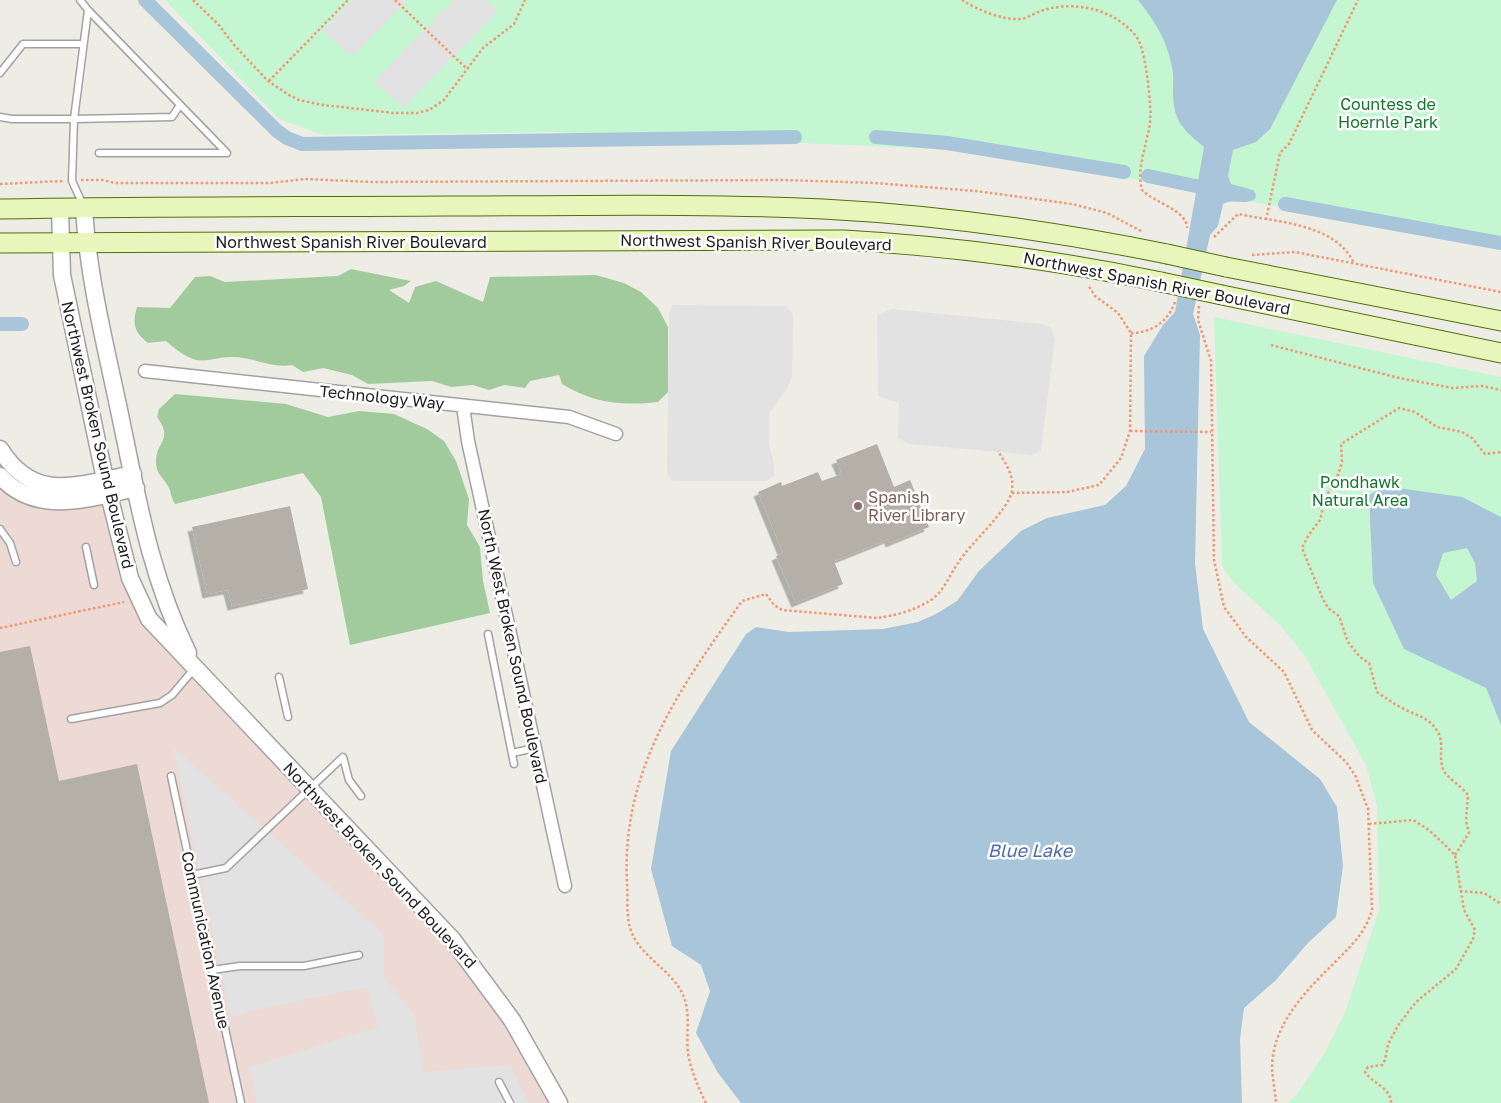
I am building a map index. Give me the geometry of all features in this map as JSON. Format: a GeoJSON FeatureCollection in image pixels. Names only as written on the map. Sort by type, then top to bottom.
{"type":"FeatureCollection","features":[{"type":"Feature","properties":{"kind":"main road","name":"Northwest Spanish River Boulevard"},"geometry":{"type":"LineString","coordinates":[[0,209],[596,206],[846,210],[1027,230],[1167,254],[1501,321]]}},
{"type":"Feature","properties":{"kind":"main road"},"geometry":{"type":"LineString","coordinates":[[822,240],[823,209]]}},
{"type":"Feature","properties":{"kind":"main road"},"geometry":{"type":"LineString","coordinates":[[844,240],[846,210]]}},
{"type":"Feature","properties":{"kind":"main road","name":"Northwest Spanish River Boulevard"},"geometry":{"type":"LineString","coordinates":[[0,243],[844,240],[976,250],[1076,266],[1501,353]]}},
{"type":"Feature","properties":{"kind":"street","name":"Northwest Broken Sound Boulevard"},"geometry":{"type":"LineString","coordinates":[[84,208],[91,279],[147,545],[163,598],[195,668]]}},
{"type":"Feature","properties":{"kind":"street","name":"Northwest Broken Sound Boulevard"},"geometry":{"type":"LineString","coordinates":[[60,209],[60,243],[64,286],[107,486],[130,578],[138,599],[149,619],[452,939],[512,1020],[559,1103]]}},
{"type":"Feature","properties":{"kind":"street","name":"Technology Way"},"geometry":{"type":"LineString","coordinates":[[145,371],[569,417],[616,434]]}},
{"type":"Feature","properties":{"kind":"street","name":"North West Broken Sound Boulevard"},"geometry":{"type":"LineString","coordinates":[[463,406],[468,441],[565,886]]}},
{"type":"Feature","properties":{"kind":"street"},"geometry":{"type":"LineString","coordinates":[[0,449],[19,473],[42,485],[107,486]]}},
{"type":"Feature","properties":{"kind":"street"},"geometry":{"type":"LineString","coordinates":[[0,476],[20,493],[46,502],[65,502],[107,486],[134,481]]}},
{"type":"Feature","properties":{"kind":"lane"},"geometry":{"type":"LineString","coordinates":[[80,0],[227,153],[99,154]]}},
{"type":"Feature","properties":{"kind":"lane"},"geometry":{"type":"LineString","coordinates":[[84,208],[72,180],[74,119],[88,10]]}},
{"type":"Feature","properties":{"kind":"lane"},"geometry":{"type":"LineString","coordinates":[[0,72],[23,44],[84,44]]}},
{"type":"Feature","properties":{"kind":"lane"},"geometry":{"type":"LineString","coordinates":[[0,117],[74,119],[172,117],[180,105]]}},
{"type":"Feature","properties":{"kind":"lane"},"geometry":{"type":"LineString","coordinates":[[0,529],[10,543],[16,562]]}},
{"type":"Feature","properties":{"kind":"lane"},"geometry":{"type":"LineString","coordinates":[[86,546],[94,585]]}},
{"type":"Feature","properties":{"kind":"lane"},"geometry":{"type":"LineString","coordinates":[[488,634],[514,764]]}},
{"type":"Feature","properties":{"kind":"lane"},"geometry":{"type":"LineString","coordinates":[[71,719],[160,703],[172,694],[195,668]]}},
{"type":"Feature","properties":{"kind":"lane"},"geometry":{"type":"LineString","coordinates":[[279,678],[288,717]]}},
{"type":"Feature","properties":{"kind":"lane"},"geometry":{"type":"LineString","coordinates":[[512,753],[535,748]]}},
{"type":"Feature","properties":{"kind":"lane"},"geometry":{"type":"LineString","coordinates":[[192,874],[226,868],[343,758],[349,780],[361,796]]}},
{"type":"Feature","properties":{"kind":"lane","name":"Communication Avenue"},"geometry":{"type":"LineString","coordinates":[[171,776],[241,1103]]}},
{"type":"Feature","properties":{"kind":"lane"},"geometry":{"type":"LineString","coordinates":[[212,970],[240,966],[304,966],[359,955]]}},
{"type":"Feature","properties":{"kind":"lane"},"geometry":{"type":"LineString","coordinates":[[499,1082],[510,1103]]}},
{"type":"Feature","properties":{"kind":"path"},"geometry":{"type":"LineString","coordinates":[[194,0],[218,24],[235,46],[268,81],[299,100],[364,111],[417,113],[429,110],[444,100],[466,68],[483,48],[514,24],[525,0]]}},
{"type":"Feature","properties":{"kind":"path"},"geometry":{"type":"LineString","coordinates":[[268,81],[348,0]]}},
{"type":"Feature","properties":{"kind":"path"},"geometry":{"type":"LineString","coordinates":[[395,0],[466,68]]}},
{"type":"Feature","properties":{"kind":"path"},"geometry":{"type":"LineString","coordinates":[[962,0],[992,14],[1015,19],[1022,19],[1041,11],[1064,6],[1104,11],[1117,18],[1131,30],[1140,44],[1145,63],[1150,121],[1140,173],[1142,190],[1173,210],[1182,218],[1187,228]]}},
{"type":"Feature","properties":{"kind":"path"},"geometry":{"type":"LineString","coordinates":[[1266,220],[1280,153],[1289,144],[1358,0]]}},
{"type":"Feature","properties":{"kind":"path"},"geometry":{"type":"LineString","coordinates":[[0,184],[72,180],[102,180],[116,183],[270,183],[305,179],[474,183],[716,180],[851,181],[976,192],[1072,204],[1107,213],[1144,233]]}},
{"type":"Feature","properties":{"kind":"path"},"geometry":{"type":"LineString","coordinates":[[1214,237],[1238,214],[1324,234],[1351,256],[1354,263]]}},
{"type":"Feature","properties":{"kind":"path"},"geometry":{"type":"LineString","coordinates":[[1245,254],[1262,256],[1295,252],[1501,292]]}},
{"type":"Feature","properties":{"kind":"path"},"geometry":{"type":"LineString","coordinates":[[1012,493],[1067,492],[1099,485],[1121,458],[1130,431],[1131,333],[1116,310],[1092,293],[1086,280]]}},
{"type":"Feature","properties":{"kind":"path"},"geometry":{"type":"LineString","coordinates":[[1131,333],[1144,333],[1153,329],[1170,312],[1175,302]]}},
{"type":"Feature","properties":{"kind":"path"},"geometry":{"type":"LineString","coordinates":[[1199,306],[1198,320],[1211,362],[1214,560],[1224,607],[1246,637],[1284,672],[1312,730],[1346,762],[1356,775],[1368,809],[1372,910],[1360,938],[1306,991],[1288,1015],[1280,1033],[1272,1067],[1276,1103]]}},
{"type":"Feature","properties":{"kind":"path"},"geometry":{"type":"LineString","coordinates":[[1271,345],[1399,378],[1453,388],[1482,386],[1501,390]]}},
{"type":"Feature","properties":{"kind":"path"},"geometry":{"type":"LineString","coordinates":[[1455,855],[1469,833],[1466,821],[1468,795],[1460,784],[1444,773],[1439,758],[1442,744],[1437,730],[1425,718],[1397,705],[1377,692],[1369,663],[1360,657],[1348,642],[1338,616],[1328,608],[1302,548],[1320,520],[1326,496],[1336,481],[1342,462],[1341,444],[1399,408],[1420,414],[1437,427],[1462,432],[1472,438],[1485,454],[1501,452]]}},
{"type":"Feature","properties":{"kind":"path"},"geometry":{"type":"LineString","coordinates":[[1130,431],[1211,432]]}},
{"type":"Feature","properties":{"kind":"path"},"geometry":{"type":"LineString","coordinates":[[706,1103],[693,1076],[685,999],[677,987],[636,942],[630,927],[626,849],[633,806],[655,738],[690,672],[742,601],[766,594],[774,605],[782,610],[877,618],[923,604],[939,593],[958,563],[994,520],[1012,493],[1012,477],[998,451]]}},
{"type":"Feature","properties":{"kind":"path"},"geometry":{"type":"LineString","coordinates":[[0,628],[138,599]]}},
{"type":"Feature","properties":{"kind":"path"},"geometry":{"type":"LineString","coordinates":[[1369,824],[1413,820],[1429,830],[1455,855],[1464,910],[1475,930],[1473,939],[1456,969],[1416,1002],[1399,1024],[1388,1044],[1385,1060],[1382,1065],[1368,1067],[1364,1072],[1387,1092],[1391,1098],[1391,1103]]}},
{"type":"Feature","properties":{"kind":"path"},"geometry":{"type":"LineString","coordinates":[[1460,891],[1484,893],[1501,904]]}},
{"type":"Feature","properties":{"kind":"shaded area"},"geometry":{"type":"Polygon","coordinates":[[[353,0],[408,0],[352,56],[322,31],[353,0]]]}},
{"type":"Feature","properties":{"kind":"shaded area"},"geometry":{"type":"Polygon","coordinates":[[[453,0],[487,0],[498,11],[404,107],[374,82],[453,0]]]}},
{"type":"Feature","properties":{"kind":"shaded area"},"geometry":{"type":"Polygon","coordinates":[[[672,305],[786,306],[793,314],[792,376],[787,389],[769,413],[769,444],[774,464],[774,475],[767,481],[673,481],[667,475],[669,314],[672,305]]]}},
{"type":"Feature","properties":{"kind":"shaded area"},"geometry":{"type":"Polygon","coordinates":[[[892,309],[1042,324],[1051,328],[1055,339],[1041,450],[1032,455],[909,444],[898,438],[899,403],[878,396],[877,315],[892,309]]]}},
{"type":"Feature","properties":{"kind":"shaded area"},"geometry":{"type":"Polygon","coordinates":[[[0,476],[20,493],[109,494],[138,599],[452,939],[559,1103],[0,1103],[0,476]]]}},
{"type":"Feature","properties":{"kind":"shaded area"},"geometry":{"type":"Polygon","coordinates":[[[173,747],[383,934],[383,977],[413,1012],[424,1072],[510,1065],[529,1103],[257,1103],[250,1067],[378,1027],[367,987],[249,1011],[231,1018],[173,747]]]}},
{"type":"Feature","properties":{"kind":"green space","name":"Countess de Hoernle Park"},"geometry":{"type":"Polygon","coordinates":[[[165,0],[1501,0],[1501,249],[986,151],[554,132],[323,135],[279,119],[165,0]]]}},
{"type":"Feature","properties":{"kind":"green space"},"geometry":{"type":"Polygon","coordinates":[[[351,269],[411,281],[404,286],[389,290],[409,303],[415,287],[436,281],[483,302],[490,277],[596,275],[624,283],[641,292],[658,308],[668,327],[668,392],[658,402],[632,404],[608,402],[585,395],[562,384],[559,375],[530,381],[525,388],[504,385],[489,390],[473,385],[451,387],[432,381],[368,384],[352,375],[323,368],[303,372],[292,365],[277,365],[238,357],[196,360],[184,355],[166,341],[148,343],[135,327],[137,307],[170,308],[195,277],[210,276],[225,282],[338,276],[351,269]]]}},
{"type":"Feature","properties":{"kind":"green space","name":"Pondhawk Natural Area"},"geometry":{"type":"Polygon","coordinates":[[[1214,317],[1501,377],[1501,1103],[1288,1103],[1298,1093],[1325,1052],[1345,1012],[1379,910],[1377,806],[1366,765],[1306,658],[1282,627],[1233,582],[1222,566],[1214,317]]]}},
{"type":"Feature","properties":{"kind":"green space"},"geometry":{"type":"Polygon","coordinates":[[[175,394],[286,404],[328,417],[359,411],[394,414],[427,429],[444,441],[456,461],[469,499],[467,525],[480,547],[483,581],[490,613],[350,645],[321,497],[303,473],[175,504],[168,486],[158,472],[156,461],[164,436],[162,425],[157,417],[159,409],[175,394]]]}},
{"type":"Feature","properties":{"kind":"water","name":"Blue Lake"},"geometry":{"type":"Polygon","coordinates":[[[1138,0],[1337,0],[1270,129],[1256,142],[1233,150],[1228,176],[1231,184],[1253,190],[1256,195],[1255,199],[1251,201],[1227,202],[1223,204],[1218,226],[1210,235],[1193,314],[1200,335],[1195,563],[1203,629],[1249,722],[1320,779],[1337,807],[1343,866],[1336,917],[1308,943],[1275,981],[1244,1008],[1240,1039],[1242,1103],[741,1103],[718,1073],[696,1033],[710,991],[701,965],[672,946],[651,869],[671,751],[746,634],[756,627],[789,632],[883,629],[918,622],[957,601],[979,571],[1021,531],[1047,518],[1105,505],[1126,486],[1145,449],[1144,356],[1163,325],[1175,312],[1204,147],[1180,123],[1173,100],[1173,70],[1167,48],[1155,24],[1138,0]]]}},
{"type":"Feature","properties":{"kind":"water"},"geometry":{"type":"Polygon","coordinates":[[[1384,486],[1462,497],[1501,517],[1501,725],[1486,688],[1404,649],[1373,583],[1369,495],[1384,486]],[[1467,548],[1443,553],[1436,575],[1451,600],[1477,581],[1475,563],[1467,548]]]}},
{"type":"Feature","properties":{"kind":"building"},"geometry":{"type":"Polygon","coordinates":[[[877,444],[894,487],[910,480],[929,527],[890,543],[889,539],[834,561],[843,584],[796,603],[776,556],[783,553],[758,492],[781,482],[782,486],[818,472],[822,481],[842,474],[836,460],[877,444]]]}},
{"type":"Feature","properties":{"kind":"building"},"geometry":{"type":"Polygon","coordinates":[[[290,506],[308,589],[232,606],[228,590],[207,594],[192,527],[290,506]]]}},
{"type":"Feature","properties":{"kind":"building"},"geometry":{"type":"Polygon","coordinates":[[[30,646],[59,781],[137,764],[209,1103],[0,1103],[0,652],[30,646]]]}},
{"type":"Feature","properties":{"kind":"waterway"},"geometry":{"type":"LineString","coordinates":[[145,0],[277,131],[287,138],[302,144],[795,137]]}},
{"type":"Feature","properties":{"kind":"waterway"},"geometry":{"type":"LineString","coordinates":[[876,137],[947,143],[1124,172]]}},
{"type":"Feature","properties":{"kind":"waterway"},"geometry":{"type":"LineString","coordinates":[[1148,176],[1215,190]]}},
{"type":"Feature","properties":{"kind":"waterway"},"geometry":{"type":"LineString","coordinates":[[1285,204],[1501,243]]}},
{"type":"Feature","properties":{"kind":"waterway"},"geometry":{"type":"LineString","coordinates":[[0,324],[22,324]]}},
{"type":"Feature","properties":{"kind":"place","name":"Spanish River Library"},"geometry":{"type":"Point","coordinates":[858,506]}}]}
